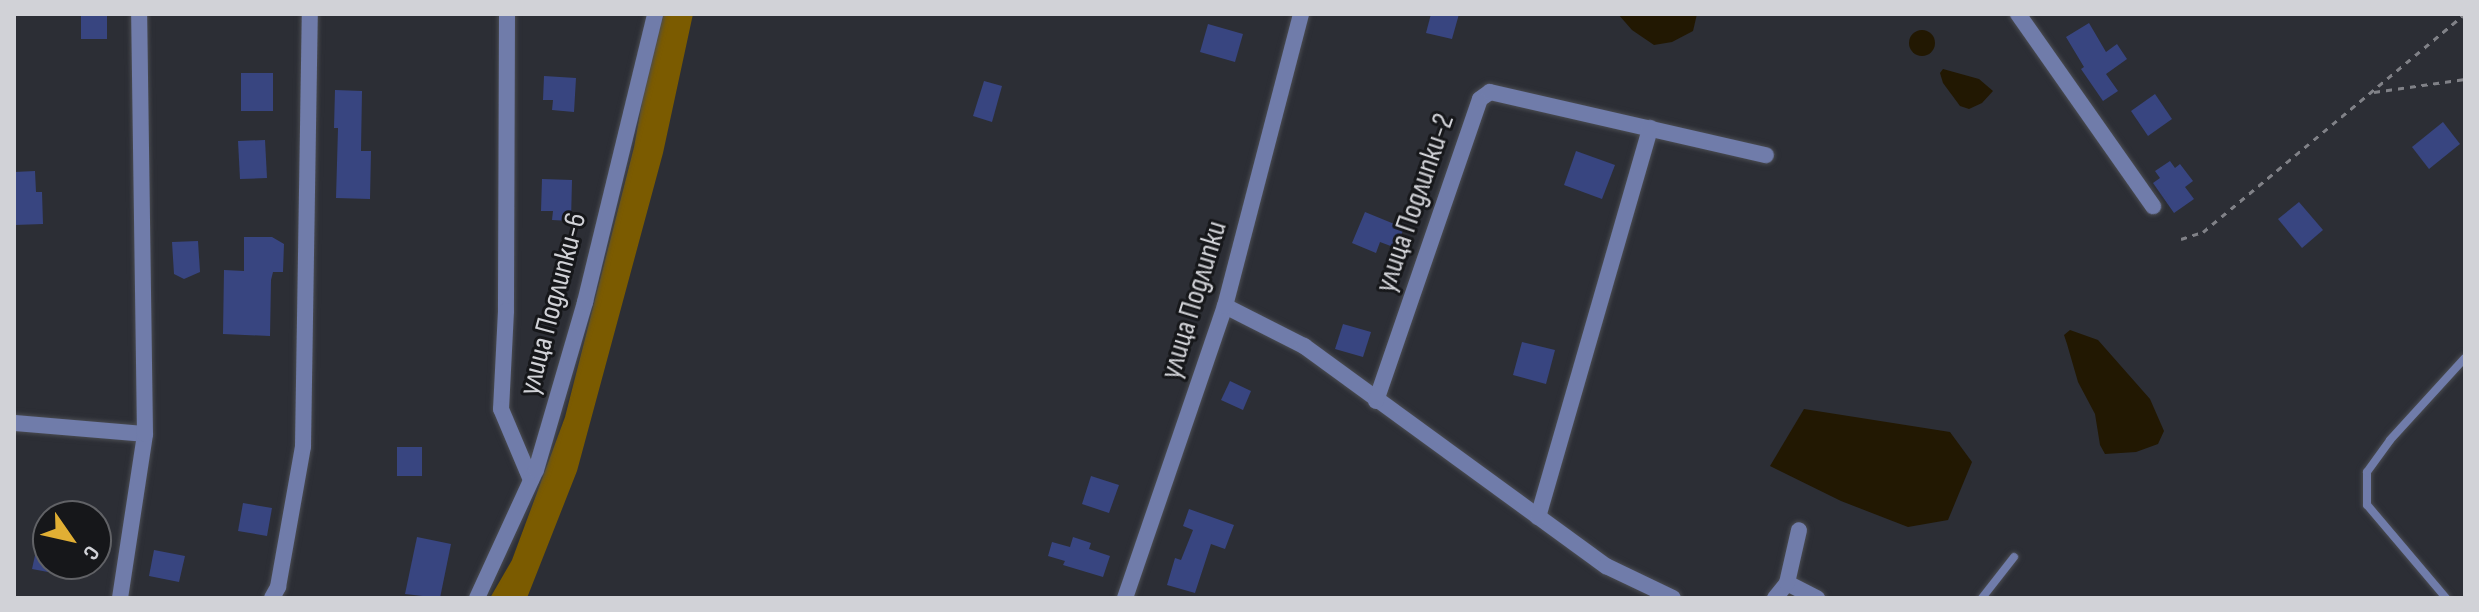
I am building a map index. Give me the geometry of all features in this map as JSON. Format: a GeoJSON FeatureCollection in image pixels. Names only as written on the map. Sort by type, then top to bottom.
{"type":"FeatureCollection","features":[{"type":"Feature","properties":{"kind":"street"},"geometry":{"type":"LineString","coordinates":[[120,598],[145,434],[139,14]]}},
{"type":"Feature","properties":{"kind":"street"},"geometry":{"type":"LineString","coordinates":[[272,598],[278,587],[303,446],[310,14]]}},
{"type":"Feature","properties":{"kind":"street"},"geometry":{"type":"LineString","coordinates":[[507,14],[506,311],[501,409],[531,480]]}},
{"type":"Feature","properties":{"kind":"street","name":"улица Подлипки-6"},"geometry":{"type":"LineString","coordinates":[[477,598],[531,480],[585,302],[655,14]]}},
{"type":"Feature","properties":{"kind":"street","name":"улица Подлипки"},"geometry":{"type":"LineString","coordinates":[[1125,598],[1225,306],[1301,14]]}},
{"type":"Feature","properties":{"kind":"street"},"geometry":{"type":"LineString","coordinates":[[2018,14],[2153,206]]}},
{"type":"Feature","properties":{"kind":"street","name":"улица Подлипки-2"},"geometry":{"type":"LineString","coordinates":[[1376,401],[1480,99],[1490,92],[1766,155]]}},
{"type":"Feature","properties":{"kind":"street"},"geometry":{"type":"LineString","coordinates":[[1538,517],[1650,128]]}},
{"type":"Feature","properties":{"kind":"street"},"geometry":{"type":"LineString","coordinates":[[1225,306],[1304,346],[1606,566],[1673,598]]}},
{"type":"Feature","properties":{"kind":"street"},"geometry":{"type":"LineString","coordinates":[[14,423],[145,434]]}},
{"type":"Feature","properties":{"kind":"street"},"geometry":{"type":"LineString","coordinates":[[1775,598],[1787,583],[1799,530]]}},
{"type":"Feature","properties":{"kind":"street"},"geometry":{"type":"LineString","coordinates":[[1787,583],[1817,598]]}},
{"type":"Feature","properties":{"kind":"lane"},"geometry":{"type":"LineString","coordinates":[[2446,598],[2367,505],[2367,472],[2390,440],[2465,358]]}},
{"type":"Feature","properties":{"kind":"lane"},"geometry":{"type":"LineString","coordinates":[[1982,598],[2014,557]]}},
{"type":"Feature","properties":{"kind":"path"},"geometry":{"type":"LineString","coordinates":[[2181,239],[2203,232],[2465,14]]}},
{"type":"Feature","properties":{"kind":"path"},"geometry":{"type":"LineString","coordinates":[[2374,92],[2465,79]]}},
{"type":"Feature","properties":{"kind":"shaded area"},"geometry":{"type":"Polygon","coordinates":[[[658,14],[693,14],[663,153],[577,471],[527,598],[490,598],[512,560],[565,417],[634,147],[658,14]]]}},
{"type":"Feature","properties":{"kind":"shaded area"},"geometry":{"type":"Polygon","coordinates":[[[1618,14],[1697,14],[1693,31],[1672,42],[1654,45],[1632,30],[1618,14]]]}},
{"type":"Feature","properties":{"kind":"shaded area"},"geometry":{"type":"Polygon","coordinates":[[[1922,30],[1931,34],[1935,43],[1931,52],[1922,56],[1913,52],[1909,43],[1913,34],[1922,30]]]}},
{"type":"Feature","properties":{"kind":"shaded area"},"geometry":{"type":"Polygon","coordinates":[[[1943,69],[1979,79],[1993,91],[1982,103],[1969,109],[1960,106],[1943,83],[1940,73],[1943,69]]]}},
{"type":"Feature","properties":{"kind":"shaded area"},"geometry":{"type":"Polygon","coordinates":[[[2070,330],[2098,340],[2150,399],[2164,431],[2158,444],[2136,452],[2105,454],[2100,445],[2095,414],[2078,382],[2064,335],[2070,330]]]}},
{"type":"Feature","properties":{"kind":"shaded area"},"geometry":{"type":"Polygon","coordinates":[[[1804,409],[1950,432],[1972,462],[1948,520],[1908,527],[1841,501],[1770,466],[1804,409]]]}},
{"type":"Feature","properties":{"kind":"building"},"geometry":{"type":"Polygon","coordinates":[[[81,14],[107,14],[107,39],[81,39],[81,14]]]}},
{"type":"Feature","properties":{"kind":"building"},"geometry":{"type":"Polygon","coordinates":[[[1431,14],[1459,14],[1452,39],[1426,33],[1431,14]]]}},
{"type":"Feature","properties":{"kind":"building"},"geometry":{"type":"Polygon","coordinates":[[[2089,23],[2106,52],[2117,44],[2127,59],[2106,74],[2118,91],[2103,101],[2081,69],[2084,67],[2066,37],[2089,23]]]}},
{"type":"Feature","properties":{"kind":"building"},"geometry":{"type":"Polygon","coordinates":[[[1208,24],[1243,34],[1235,62],[1200,52],[1208,24]]]}},
{"type":"Feature","properties":{"kind":"building"},"geometry":{"type":"Polygon","coordinates":[[[241,73],[273,73],[273,111],[241,111],[241,73]]]}},
{"type":"Feature","properties":{"kind":"building"},"geometry":{"type":"Polygon","coordinates":[[[544,76],[576,78],[574,112],[552,110],[553,100],[543,100],[544,76]]]}},
{"type":"Feature","properties":{"kind":"building"},"geometry":{"type":"Polygon","coordinates":[[[984,81],[1002,86],[992,122],[973,116],[984,81]]]}},
{"type":"Feature","properties":{"kind":"building"},"geometry":{"type":"Polygon","coordinates":[[[335,90],[362,91],[361,151],[371,151],[370,199],[336,198],[338,128],[334,128],[335,90]]]}},
{"type":"Feature","properties":{"kind":"building"},"geometry":{"type":"Polygon","coordinates":[[[2155,94],[2172,119],[2148,136],[2131,111],[2155,94]]]}},
{"type":"Feature","properties":{"kind":"building"},"geometry":{"type":"Polygon","coordinates":[[[2443,122],[2460,144],[2429,169],[2412,147],[2443,122]]]}},
{"type":"Feature","properties":{"kind":"building"},"geometry":{"type":"Polygon","coordinates":[[[265,140],[267,178],[240,179],[238,141],[265,140]]]}},
{"type":"Feature","properties":{"kind":"building"},"geometry":{"type":"Polygon","coordinates":[[[1576,151],[1615,165],[1602,199],[1564,185],[1576,151]]]}},
{"type":"Feature","properties":{"kind":"building"},"geometry":{"type":"Polygon","coordinates":[[[2170,161],[2175,168],[2180,164],[2193,181],[2185,187],[2194,199],[2174,213],[2153,183],[2160,178],[2155,171],[2170,161]]]}},
{"type":"Feature","properties":{"kind":"building"},"geometry":{"type":"Polygon","coordinates":[[[35,171],[36,192],[42,192],[43,224],[14,225],[14,172],[35,171]]]}},
{"type":"Feature","properties":{"kind":"building"},"geometry":{"type":"Polygon","coordinates":[[[542,179],[572,180],[571,221],[552,220],[553,211],[541,211],[542,179]]]}},
{"type":"Feature","properties":{"kind":"building"},"geometry":{"type":"Polygon","coordinates":[[[2299,202],[2323,230],[2302,248],[2278,219],[2299,202]]]}},
{"type":"Feature","properties":{"kind":"building"},"geometry":{"type":"Polygon","coordinates":[[[1365,212],[1404,228],[1396,248],[1380,242],[1376,253],[1352,243],[1365,212]]]}},
{"type":"Feature","properties":{"kind":"building"},"geometry":{"type":"Polygon","coordinates":[[[244,237],[272,237],[284,244],[283,272],[273,272],[271,280],[270,336],[223,334],[224,270],[244,271],[244,237]]]}},
{"type":"Feature","properties":{"kind":"building"},"geometry":{"type":"Polygon","coordinates":[[[198,241],[200,272],[184,279],[174,274],[172,242],[198,241]]]}},
{"type":"Feature","properties":{"kind":"building"},"geometry":{"type":"Polygon","coordinates":[[[1343,324],[1371,332],[1363,357],[1335,349],[1343,324]]]}},
{"type":"Feature","properties":{"kind":"building"},"geometry":{"type":"Polygon","coordinates":[[[1522,342],[1555,350],[1546,384],[1513,375],[1522,342]]]}},
{"type":"Feature","properties":{"kind":"building"},"geometry":{"type":"Polygon","coordinates":[[[1230,381],[1251,391],[1243,410],[1221,400],[1230,381]]]}},
{"type":"Feature","properties":{"kind":"building"},"geometry":{"type":"Polygon","coordinates":[[[397,447],[422,447],[422,476],[397,476],[397,447]]]}},
{"type":"Feature","properties":{"kind":"building"},"geometry":{"type":"Polygon","coordinates":[[[1091,476],[1119,485],[1109,513],[1082,504],[1091,476]]]}},
{"type":"Feature","properties":{"kind":"building"},"geometry":{"type":"Polygon","coordinates":[[[243,503],[272,508],[267,536],[238,531],[243,503]]]}},
{"type":"Feature","properties":{"kind":"building"},"geometry":{"type":"Polygon","coordinates":[[[1189,509],[1234,525],[1225,549],[1211,544],[1195,593],[1167,585],[1175,558],[1181,560],[1193,530],[1183,526],[1189,509]]]}},
{"type":"Feature","properties":{"kind":"building"},"geometry":{"type":"Polygon","coordinates":[[[417,537],[451,544],[440,598],[405,594],[417,537]]]}},
{"type":"Feature","properties":{"kind":"building"},"geometry":{"type":"Polygon","coordinates":[[[1073,537],[1091,543],[1089,549],[1110,556],[1103,577],[1063,565],[1065,561],[1048,556],[1052,542],[1070,547],[1073,537]]]}},
{"type":"Feature","properties":{"kind":"building"},"geometry":{"type":"Polygon","coordinates":[[[154,550],[185,556],[179,582],[149,576],[154,550]]]}}]}
